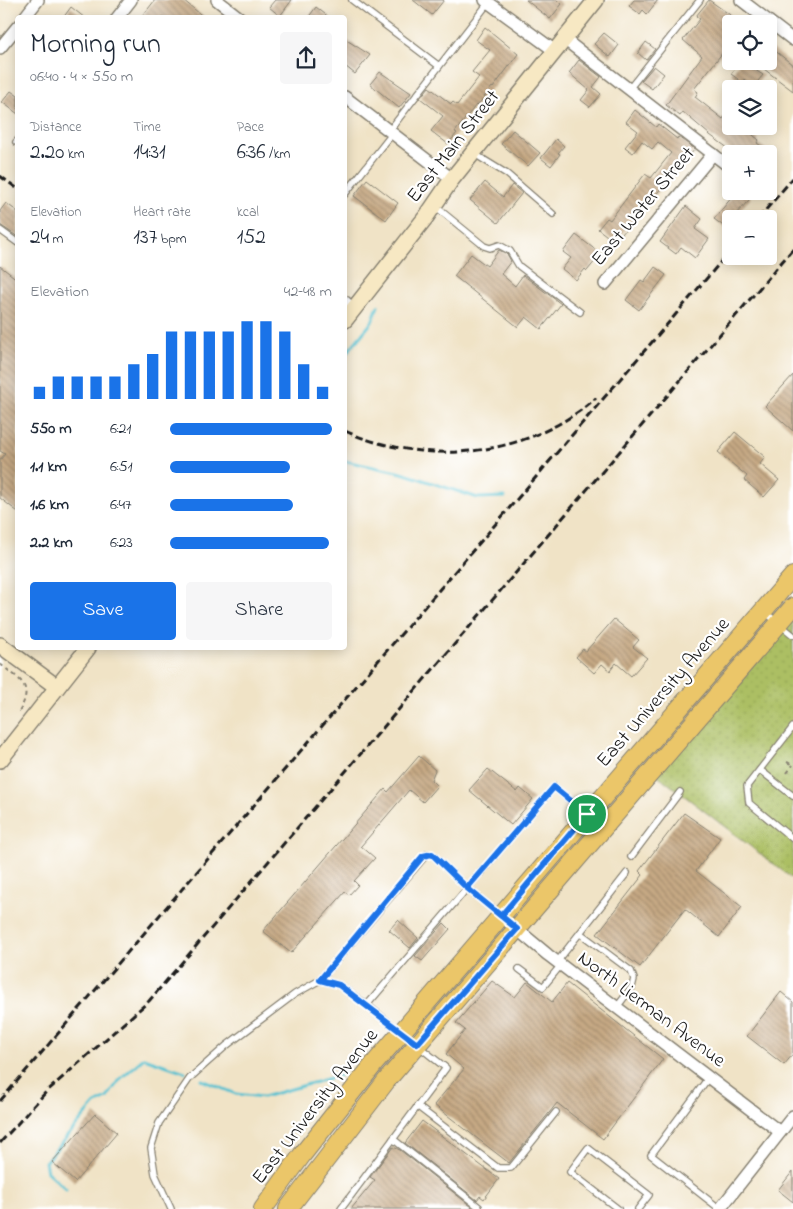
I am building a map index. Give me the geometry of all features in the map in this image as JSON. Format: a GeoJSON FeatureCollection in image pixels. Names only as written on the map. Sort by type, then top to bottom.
{"type":"FeatureCollection","features":[{"type":"Feature","properties":{"kind":"main road","name":"East Main Street"},"geometry":{"type":"LineString","coordinates":[[348,311],[596,0]]}},
{"type":"Feature","properties":{"kind":"main road","name":"East University Avenue"},"geometry":{"type":"LineString","coordinates":[[263,1209],[342,1103],[401,1032],[793,576]]}},
{"type":"Feature","properties":{"kind":"main road","name":"East University Avenue"},"geometry":{"type":"LineString","coordinates":[[288,1209],[358,1115],[417,1044],[793,607]]}},
{"type":"Feature","properties":{"kind":"main road"},"geometry":{"type":"LineString","coordinates":[[0,645],[57,687]]}},
{"type":"Feature","properties":{"kind":"main road"},"geometry":{"type":"LineString","coordinates":[[0,760],[86,650]]}},
{"type":"Feature","properties":{"kind":"street"},"geometry":{"type":"LineString","coordinates":[[26,15],[38,0]]}},
{"type":"Feature","properties":{"kind":"street"},"geometry":{"type":"LineString","coordinates":[[119,15],[131,0]]}},
{"type":"Feature","properties":{"kind":"street"},"geometry":{"type":"LineString","coordinates":[[217,0],[236,15]]}},
{"type":"Feature","properties":{"kind":"street"},"geometry":{"type":"LineString","coordinates":[[741,0],[793,40]]}},
{"type":"Feature","properties":{"kind":"street"},"geometry":{"type":"LineString","coordinates":[[488,1],[628,89],[722,161]]}},
{"type":"Feature","properties":{"kind":"street"},"geometry":{"type":"LineString","coordinates":[[0,48],[15,30]]}},
{"type":"Feature","properties":{"kind":"street"},"geometry":{"type":"LineString","coordinates":[[347,99],[452,179]]}},
{"type":"Feature","properties":{"kind":"street","name":"East Water Street"},"geometry":{"type":"LineString","coordinates":[[605,284],[713,154]]}},
{"type":"Feature","properties":{"kind":"street","name":"North Lierman Avenue"},"geometry":{"type":"LineString","coordinates":[[501,916],[559,963],[780,1132]]}},
{"type":"Feature","properties":{"kind":"street"},"geometry":{"type":"LineString","coordinates":[[720,1209],[793,1116]]}},
{"type":"Feature","properties":{"kind":"lane"},"geometry":{"type":"LineString","coordinates":[[352,0],[439,66]]}},
{"type":"Feature","properties":{"kind":"lane"},"geometry":{"type":"LineString","coordinates":[[628,89],[700,0]]}},
{"type":"Feature","properties":{"kind":"lane"},"geometry":{"type":"LineString","coordinates":[[347,191],[488,1]]}},
{"type":"Feature","properties":{"kind":"lane"},"geometry":{"type":"LineString","coordinates":[[473,153],[507,174],[553,214]]}},
{"type":"Feature","properties":{"kind":"lane"},"geometry":{"type":"LineString","coordinates":[[433,204],[484,246],[490,248],[499,246],[510,251],[519,266],[580,312]]}},
{"type":"Feature","properties":{"kind":"lane"},"geometry":{"type":"LineString","coordinates":[[0,230],[15,241]]}},
{"type":"Feature","properties":{"kind":"lane"},"geometry":{"type":"LineString","coordinates":[[763,611],[793,635]]}},
{"type":"Feature","properties":{"kind":"lane"},"geometry":{"type":"LineString","coordinates":[[793,728],[747,786],[749,803],[793,839]]}},
{"type":"Feature","properties":{"kind":"lane"},"geometry":{"type":"LineString","coordinates":[[760,770],[793,796]]}},
{"type":"Feature","properties":{"kind":"lane"},"geometry":{"type":"LineString","coordinates":[[367,1006],[554,787],[587,814]]}},
{"type":"Feature","properties":{"kind":"lane"},"geometry":{"type":"LineString","coordinates":[[631,857],[680,792]]}},
{"type":"Feature","properties":{"kind":"lane"},"geometry":{"type":"LineString","coordinates":[[171,1209],[154,1174],[151,1148],[159,1124],[190,1078],[226,1046],[295,994],[320,980],[423,856],[432,854],[467,888],[501,916]]}},
{"type":"Feature","properties":{"kind":"lane"},"geometry":{"type":"LineString","coordinates":[[519,969],[543,987],[580,933],[628,873]]}},
{"type":"Feature","properties":{"kind":"lane"},"geometry":{"type":"LineString","coordinates":[[580,933],[630,971],[634,980],[632,987],[617,1007]]}},
{"type":"Feature","properties":{"kind":"lane"},"geometry":{"type":"LineString","coordinates":[[320,980],[339,985],[446,1068],[341,1209]]}},
{"type":"Feature","properties":{"kind":"lane"},"geometry":{"type":"LineString","coordinates":[[709,1077],[651,1155],[720,1209]]}},
{"type":"Feature","properties":{"kind":"lane"},"geometry":{"type":"LineString","coordinates":[[417,1106],[498,1168],[511,1168],[556,1112]]}},
{"type":"Feature","properties":{"kind":"lane"},"geometry":{"type":"LineString","coordinates":[[393,1139],[480,1207],[478,1209]]}},
{"type":"Feature","properties":{"kind":"lane"},"geometry":{"type":"LineString","coordinates":[[618,1209],[570,1172],[588,1148],[649,1195],[638,1209]]}},
{"type":"Feature","properties":{"kind":"path"},"geometry":{"type":"LineString","coordinates":[[0,664],[23,682],[28,695],[18,714]]}},
{"type":"Feature","properties":{"kind":"path"},"geometry":{"type":"LineString","coordinates":[[787,762],[793,765],[787,773]]}},
{"type":"Feature","properties":{"kind":"green space"},"geometry":{"type":"Polygon","coordinates":[[[793,607],[793,879],[652,771],[793,607]]]}},
{"type":"Feature","properties":{"kind":"building"},"geometry":{"type":"Polygon","coordinates":[[[155,0],[183,0],[201,15],[143,15],[155,0]]]}},
{"type":"Feature","properties":{"kind":"building"},"geometry":{"type":"Polygon","coordinates":[[[275,0],[292,0],[281,15],[269,7],[275,0]]]}},
{"type":"Feature","properties":{"kind":"building"},"geometry":{"type":"Polygon","coordinates":[[[413,0],[444,0],[432,15],[413,0]]]}},
{"type":"Feature","properties":{"kind":"building"},"geometry":{"type":"Polygon","coordinates":[[[526,0],[557,0],[562,4],[550,19],[526,0]]]}},
{"type":"Feature","properties":{"kind":"building"},"geometry":{"type":"Polygon","coordinates":[[[634,0],[658,0],[647,14],[643,10],[640,14],[629,6],[634,0]]]}},
{"type":"Feature","properties":{"kind":"building"},"geometry":{"type":"Polygon","coordinates":[[[709,0],[730,15],[722,15],[722,53],[694,89],[698,92],[695,97],[722,118],[722,135],[753,135],[759,140],[757,143],[760,145],[724,145],[683,112],[680,116],[666,105],[702,56],[683,40],[700,19],[696,16],[709,0]]]}},
{"type":"Feature","properties":{"kind":"building"},"geometry":{"type":"Polygon","coordinates":[[[71,7],[81,15],[65,15],[71,7]]]}},
{"type":"Feature","properties":{"kind":"building"},"geometry":{"type":"Polygon","coordinates":[[[316,7],[326,15],[310,15],[316,7]]]}},
{"type":"Feature","properties":{"kind":"building"},"geometry":{"type":"Polygon","coordinates":[[[485,27],[518,54],[493,88],[476,105],[455,132],[457,133],[448,144],[431,131],[443,116],[420,98],[429,87],[451,104],[453,102],[457,105],[479,77],[472,72],[490,50],[476,40],[485,27]]]}},
{"type":"Feature","properties":{"kind":"building"},"geometry":{"type":"Polygon","coordinates":[[[604,33],[619,45],[610,57],[594,44],[604,33]]]}},
{"type":"Feature","properties":{"kind":"building"},"geometry":{"type":"Polygon","coordinates":[[[347,40],[370,55],[355,74],[347,68],[347,40]]]}},
{"type":"Feature","properties":{"kind":"building"},"geometry":{"type":"Polygon","coordinates":[[[646,42],[655,49],[646,60],[638,53],[646,42]]]}},
{"type":"Feature","properties":{"kind":"building"},"geometry":{"type":"Polygon","coordinates":[[[777,52],[793,65],[793,91],[765,70],[777,70],[777,52]]]}},
{"type":"Feature","properties":{"kind":"building"},"geometry":{"type":"Polygon","coordinates":[[[579,60],[601,77],[593,87],[601,94],[590,107],[581,100],[589,90],[569,73],[579,60]]]}},
{"type":"Feature","properties":{"kind":"building"},"geometry":{"type":"Polygon","coordinates":[[[654,66],[664,74],[652,89],[641,81],[654,66]]]}},
{"type":"Feature","properties":{"kind":"building"},"geometry":{"type":"Polygon","coordinates":[[[734,70],[755,70],[763,75],[759,80],[739,80],[731,74],[734,70]]]}},
{"type":"Feature","properties":{"kind":"building"},"geometry":{"type":"Polygon","coordinates":[[[380,72],[411,93],[399,108],[370,84],[380,72]]]}},
{"type":"Feature","properties":{"kind":"building"},"geometry":{"type":"Polygon","coordinates":[[[11,91],[15,94],[15,112],[2,102],[11,91]]]}},
{"type":"Feature","properties":{"kind":"building"},"geometry":{"type":"Polygon","coordinates":[[[635,110],[656,127],[658,124],[677,139],[678,137],[695,149],[615,242],[598,229],[607,218],[610,220],[645,174],[651,178],[671,153],[658,142],[652,149],[642,141],[633,153],[625,147],[638,131],[626,122],[635,110]]]}},
{"type":"Feature","properties":{"kind":"building"},"geometry":{"type":"Polygon","coordinates":[[[513,130],[540,153],[528,166],[501,144],[513,130]]]}},
{"type":"Feature","properties":{"kind":"building"},"geometry":{"type":"Polygon","coordinates":[[[556,139],[564,146],[551,166],[541,158],[556,139]]]}},
{"type":"Feature","properties":{"kind":"building"},"geometry":{"type":"Polygon","coordinates":[[[367,179],[398,203],[386,220],[354,196],[367,179]]]}},
{"type":"Feature","properties":{"kind":"building"},"geometry":{"type":"Polygon","coordinates":[[[485,182],[503,197],[512,185],[522,193],[498,223],[470,200],[485,182]]]}},
{"type":"Feature","properties":{"kind":"building"},"geometry":{"type":"Polygon","coordinates":[[[730,200],[749,200],[740,210],[722,210],[722,225],[714,219],[730,200]]]}},
{"type":"Feature","properties":{"kind":"building"},"geometry":{"type":"Polygon","coordinates":[[[6,203],[15,210],[15,235],[0,225],[0,211],[6,203]]]}},
{"type":"Feature","properties":{"kind":"building"},"geometry":{"type":"Polygon","coordinates":[[[686,206],[702,219],[695,229],[709,239],[695,258],[681,247],[676,254],[660,242],[686,206]]]}},
{"type":"Feature","properties":{"kind":"building"},"geometry":{"type":"Polygon","coordinates":[[[576,235],[601,254],[587,271],[585,269],[576,280],[562,269],[571,258],[563,252],[576,235]]]}},
{"type":"Feature","properties":{"kind":"building"},"geometry":{"type":"Polygon","coordinates":[[[499,250],[507,254],[511,261],[501,274],[515,286],[523,275],[561,304],[541,329],[526,317],[518,327],[454,276],[471,254],[487,266],[499,250]]]}},
{"type":"Feature","properties":{"kind":"building"},"geometry":{"type":"Polygon","coordinates":[[[0,266],[15,278],[15,510],[0,498],[0,460],[5,454],[0,451],[0,266]]]}},
{"type":"Feature","properties":{"kind":"building"},"geometry":{"type":"Polygon","coordinates":[[[655,267],[666,275],[639,310],[626,300],[641,280],[644,282],[655,267]]]}},
{"type":"Feature","properties":{"kind":"building"},"geometry":{"type":"Polygon","coordinates":[[[793,375],[793,431],[765,406],[793,375]]]}},
{"type":"Feature","properties":{"kind":"building"},"geometry":{"type":"Polygon","coordinates":[[[735,432],[765,457],[760,464],[779,480],[764,497],[744,480],[747,476],[718,452],[735,432]]]}},
{"type":"Feature","properties":{"kind":"building"},"geometry":{"type":"Polygon","coordinates":[[[614,619],[639,640],[633,647],[647,658],[631,676],[616,663],[610,671],[602,664],[594,673],[576,657],[583,649],[586,651],[614,619]]]}},
{"type":"Feature","properties":{"kind":"building"},"geometry":{"type":"Polygon","coordinates":[[[419,756],[435,770],[431,780],[437,786],[423,802],[409,790],[361,846],[375,858],[354,881],[358,885],[349,895],[345,892],[291,953],[263,931],[385,789],[388,792],[419,756]]]}},
{"type":"Feature","properties":{"kind":"building"},"geometry":{"type":"Polygon","coordinates":[[[488,769],[517,792],[520,788],[533,799],[511,825],[469,790],[488,769]]]}},
{"type":"Feature","properties":{"kind":"building"},"geometry":{"type":"Polygon","coordinates":[[[684,813],[720,838],[696,871],[742,907],[719,937],[685,909],[640,967],[597,934],[643,875],[639,871],[684,813]]]}},
{"type":"Feature","properties":{"kind":"building"},"geometry":{"type":"Polygon","coordinates":[[[398,920],[418,938],[410,948],[389,930],[398,920]]]}},
{"type":"Feature","properties":{"kind":"building"},"geometry":{"type":"Polygon","coordinates":[[[444,923],[450,929],[422,961],[415,956],[444,923]]]}},
{"type":"Feature","properties":{"kind":"building"},"geometry":{"type":"Polygon","coordinates":[[[492,981],[515,997],[527,982],[552,1002],[567,983],[663,1059],[603,1139],[557,1103],[509,1163],[434,1105],[464,1069],[446,1054],[465,1030],[456,1023],[492,981]]]}},
{"type":"Feature","properties":{"kind":"building"},"geometry":{"type":"Polygon","coordinates":[[[781,992],[793,1002],[793,1054],[784,1065],[747,1036],[781,992]]]}},
{"type":"Feature","properties":{"kind":"building"},"geometry":{"type":"Polygon","coordinates":[[[95,1114],[117,1133],[75,1182],[52,1162],[95,1114]]]}},
{"type":"Feature","properties":{"kind":"building"},"geometry":{"type":"Polygon","coordinates":[[[422,1121],[499,1179],[484,1199],[480,1196],[477,1200],[405,1143],[422,1121]]]}},
{"type":"Feature","properties":{"kind":"building"},"geometry":{"type":"Polygon","coordinates":[[[393,1147],[400,1150],[472,1207],[470,1209],[351,1209],[375,1180],[370,1177],[393,1147]]]}},
{"type":"Feature","properties":{"kind":"building"},"geometry":{"type":"Polygon","coordinates":[[[793,1171],[793,1202],[778,1190],[793,1171]]]}},
{"type":"Feature","properties":{"kind":"waterway"},"geometry":{"type":"LineString","coordinates":[[347,353],[372,322],[378,306]]}},
{"type":"Feature","properties":{"kind":"waterway"},"geometry":{"type":"LineString","coordinates":[[347,461],[402,473],[478,498],[505,497]]}},
{"type":"Feature","properties":{"kind":"waterway"},"geometry":{"type":"LineString","coordinates":[[66,1189],[47,1172],[45,1162],[95,1104],[107,1098],[120,1079],[144,1058],[185,1072]]}},
{"type":"Feature","properties":{"kind":"waterway"},"geometry":{"type":"LineString","coordinates":[[202,1080],[236,1094],[263,1097],[341,1075]]}},
{"type":"Feature","properties":{"kind":"railway"},"geometry":{"type":"LineString","coordinates":[[0,176],[15,187]]}},
{"type":"Feature","properties":{"kind":"railway"},"geometry":{"type":"LineString","coordinates":[[766,210],[793,178]]}},
{"type":"Feature","properties":{"kind":"railway"},"geometry":{"type":"LineString","coordinates":[[0,1143],[46,1092],[149,1001],[793,249]]}},
{"type":"Feature","properties":{"kind":"railway"},"geometry":{"type":"LineString","coordinates":[[0,1101],[722,260]]}},
{"type":"Feature","properties":{"kind":"railway"},"geometry":{"type":"LineString","coordinates":[[347,432],[376,442],[409,449],[442,452],[475,451],[508,444],[539,434],[569,418],[596,398]]}},
{"type":"Feature","properties":{"kind":"route"},"geometry":{"type":"LineString","coordinates":[[587,814],[501,916],[467,888],[432,854],[423,856],[320,980],[339,985],[417,1044],[517,929],[501,916],[467,888],[554,787],[587,814]]}}]}
